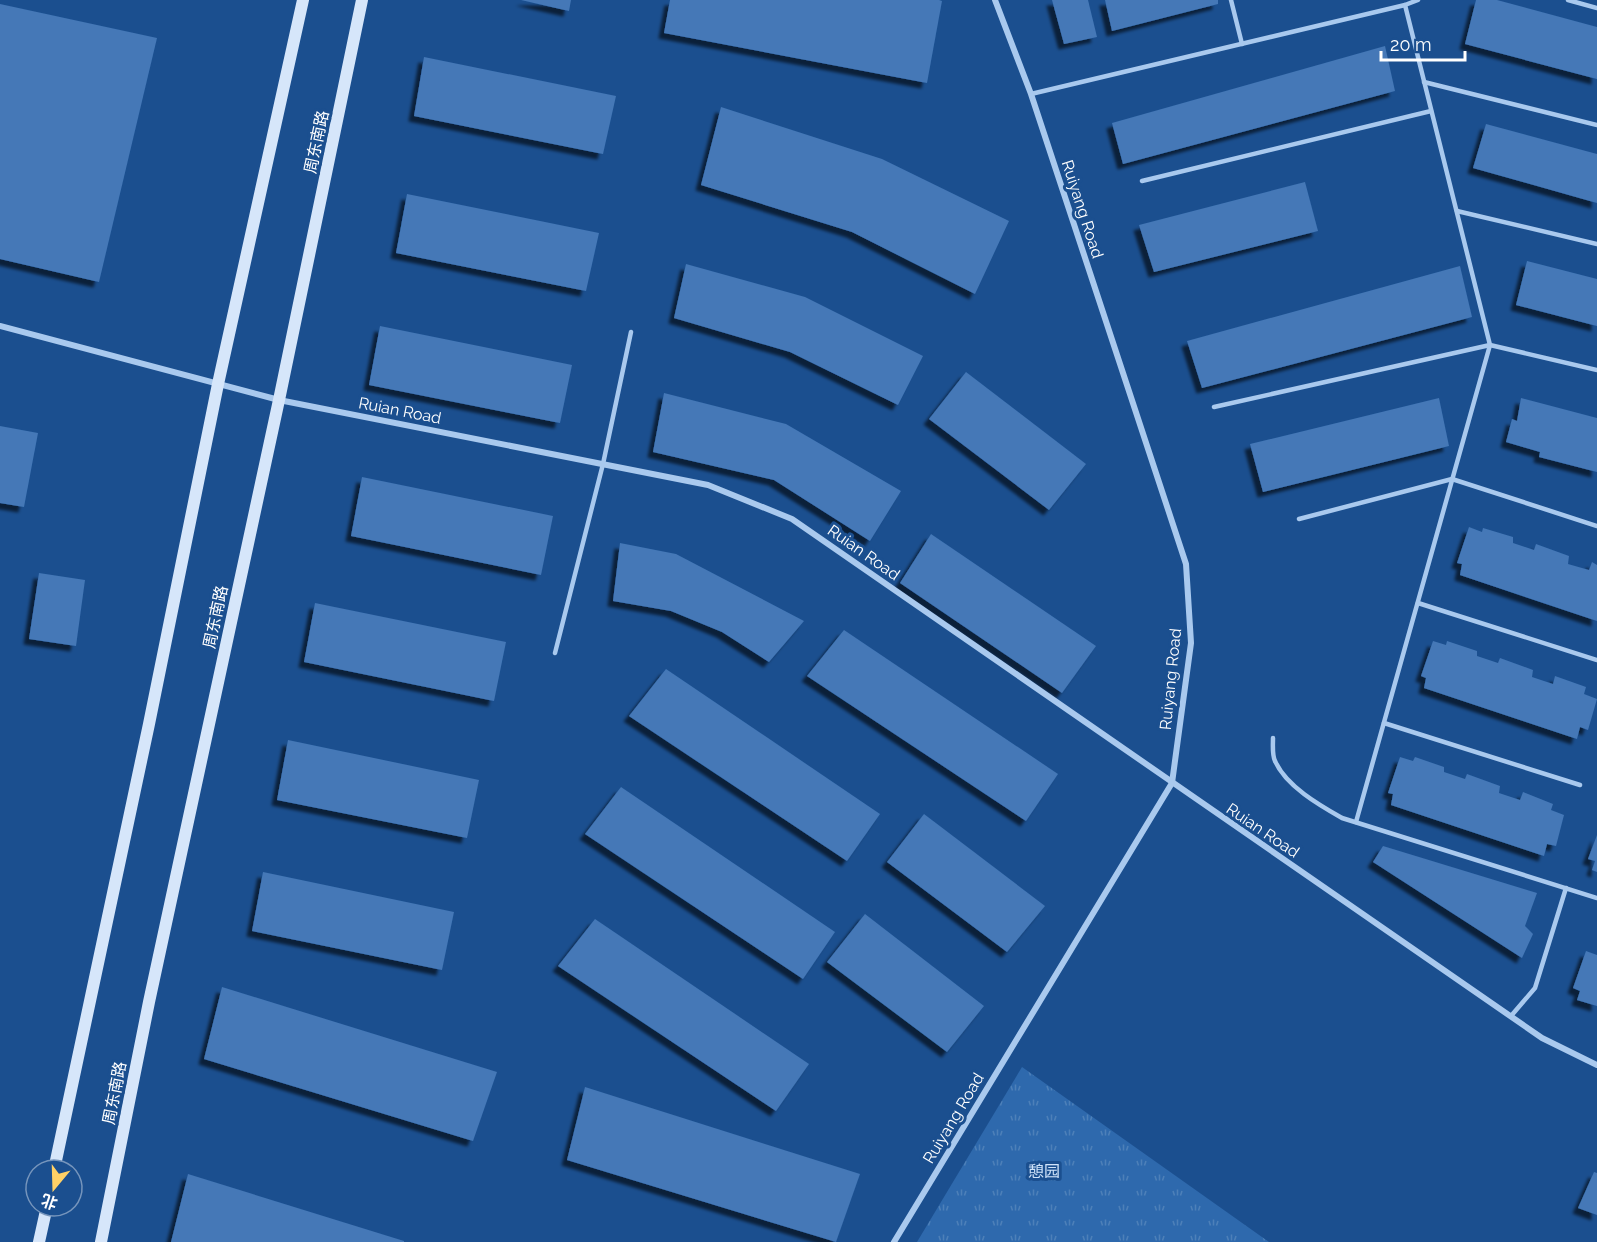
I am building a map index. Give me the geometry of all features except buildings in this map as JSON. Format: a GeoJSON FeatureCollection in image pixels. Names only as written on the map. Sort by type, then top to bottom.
{"type":"FeatureCollection","features":[{"type":"Feature","properties":{"kind":"street"},"geometry":{"type":"LineString","coordinates":[[57,1158],[149,724],[218,384],[303,0]]}},
{"type":"Feature","properties":{"kind":"street","name":"周东南路"},"geometry":{"type":"LineString","coordinates":[[101,1242],[151,991],[279,400],[362,0]]}},
{"type":"Feature","properties":{"kind":"street","name":"Ruiyang Road"},"geometry":{"type":"LineString","coordinates":[[894,1242],[1172,783],[1191,643],[1186,564],[1031,94],[995,0]]}},
{"type":"Feature","properties":{"kind":"street","name":"Ruian Road"},"geometry":{"type":"LineString","coordinates":[[0,326],[279,400],[708,485],[792,519],[1542,1038],[1597,1065]]}},
{"type":"Feature","properties":{"kind":"street"},"geometry":{"type":"LineString","coordinates":[[39,1242],[44,1218]]}},
{"type":"Feature","properties":{"kind":"lane"},"geometry":{"type":"LineString","coordinates":[[1231,0],[1242,44]]}},
{"type":"Feature","properties":{"kind":"lane"},"geometry":{"type":"LineString","coordinates":[[1031,94],[1418,0]]}},
{"type":"Feature","properties":{"kind":"lane"},"geometry":{"type":"LineString","coordinates":[[1568,0],[1597,8]]}},
{"type":"Feature","properties":{"kind":"lane"},"geometry":{"type":"LineString","coordinates":[[1356,822],[1490,345],[1405,5]]}},
{"type":"Feature","properties":{"kind":"lane"},"geometry":{"type":"LineString","coordinates":[[1424,82],[1597,125]]}},
{"type":"Feature","properties":{"kind":"lane"},"geometry":{"type":"LineString","coordinates":[[1142,181],[1431,111]]}},
{"type":"Feature","properties":{"kind":"lane"},"geometry":{"type":"LineString","coordinates":[[1457,211],[1597,244]]}},
{"type":"Feature","properties":{"kind":"lane"},"geometry":{"type":"LineString","coordinates":[[555,653],[603,464],[631,332]]}},
{"type":"Feature","properties":{"kind":"lane"},"geometry":{"type":"LineString","coordinates":[[1214,406],[1490,345],[1597,370]]}},
{"type":"Feature","properties":{"kind":"lane"},"geometry":{"type":"LineString","coordinates":[[1299,519],[1452,479],[1597,525]]}},
{"type":"Feature","properties":{"kind":"lane"},"geometry":{"type":"LineString","coordinates":[[1418,603],[1597,660]]}},
{"type":"Feature","properties":{"kind":"lane"},"geometry":{"type":"LineString","coordinates":[[1384,723],[1580,785]]}},
{"type":"Feature","properties":{"kind":"lane"},"geometry":{"type":"LineString","coordinates":[[1273,738],[1274,760],[1289,781],[1317,804],[1342,818],[1597,898]]}},
{"type":"Feature","properties":{"kind":"lane"},"geometry":{"type":"LineString","coordinates":[[1511,1016],[1535,988],[1566,888]]}},
{"type":"Feature","properties":{"kind":"green space","name":"憩园"},"geometry":{"type":"Polygon","coordinates":[[[1022,1067],[1269,1242],[917,1242],[1022,1067]]]}}]}
